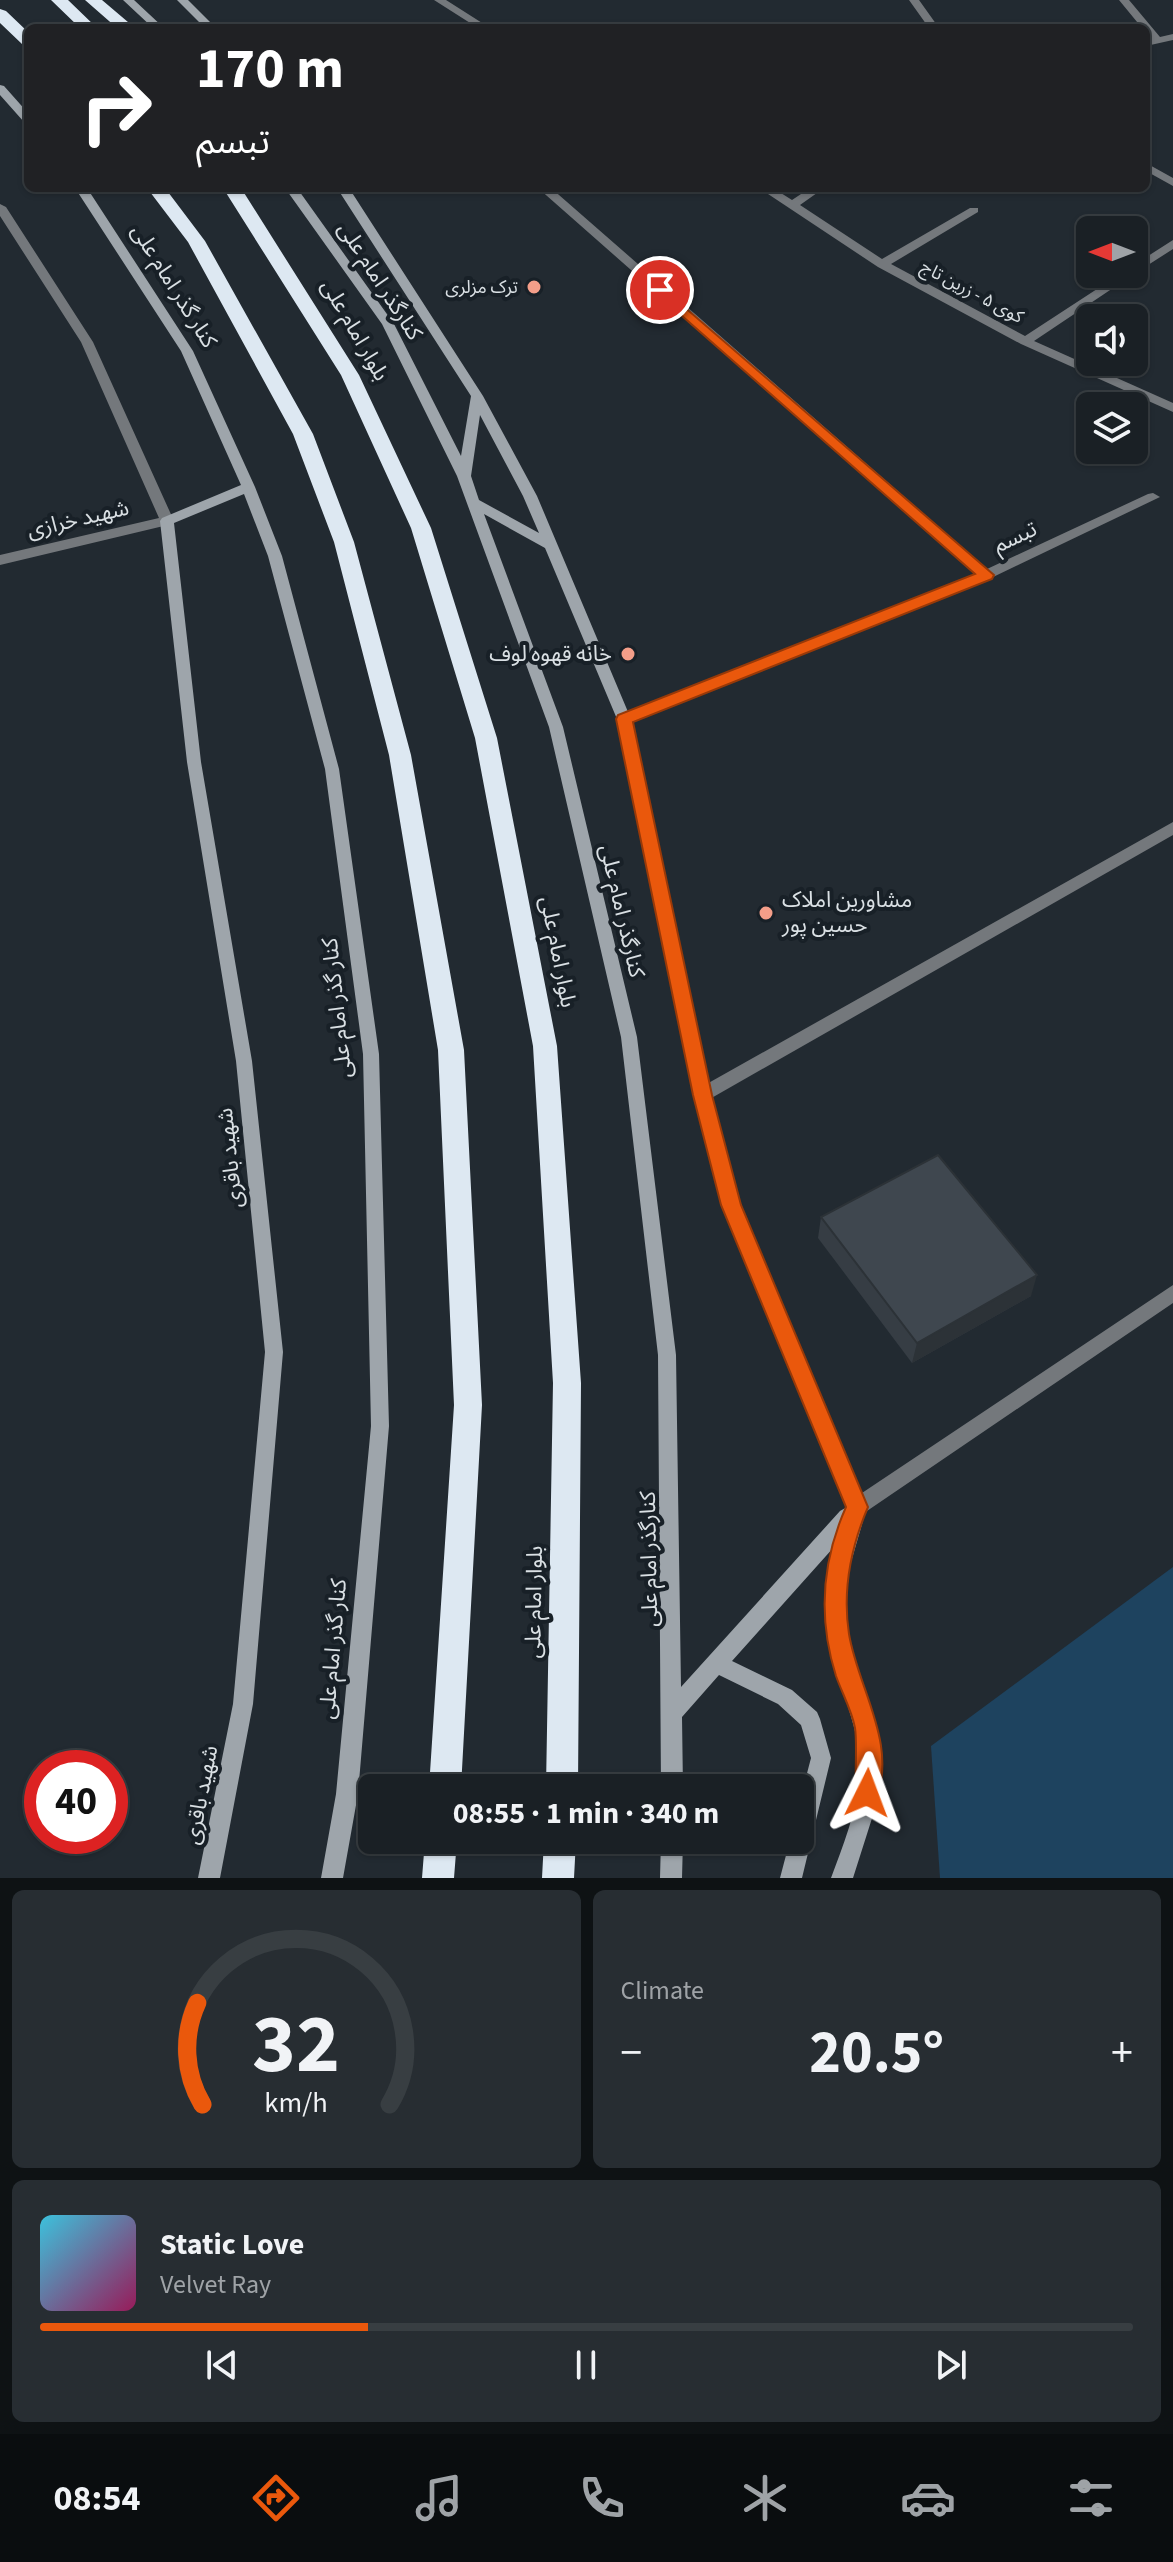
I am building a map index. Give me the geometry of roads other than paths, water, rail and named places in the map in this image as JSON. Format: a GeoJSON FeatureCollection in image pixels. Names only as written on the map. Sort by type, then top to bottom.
{"type":"FeatureCollection","features":[{"type":"Feature","properties":{"kind":"highway"},"geometry":{"type":"LineString","coordinates":[[59,0],[85,24]]}},
{"type":"Feature","properties":{"kind":"highway"},"geometry":{"type":"LineString","coordinates":[[93,0],[122,24]]}},
{"type":"Feature","properties":{"kind":"highway"},"geometry":{"type":"LineString","coordinates":[[0,14],[24,37]]}},
{"type":"Feature","properties":{"kind":"highway"},"geometry":{"type":"LineString","coordinates":[[159,192],[196,241],[303,434],[344,542],[400,755],[451,1050],[468,1405],[446,1774]]}},
{"type":"Feature","properties":{"kind":"highway","name":"بلوار امام علی"},"geometry":{"type":"LineString","coordinates":[[235,192],[350,375],[402,486],[421,528],[486,738],[545,1046],[567,1383],[562,1774]]}},
{"type":"Feature","properties":{"kind":"highway"},"geometry":{"type":"LineString","coordinates":[[438,1878],[440,1854]]}},
{"type":"Feature","properties":{"kind":"highway"},"geometry":{"type":"LineString","coordinates":[[558,1878],[559,1854]]}},
{"type":"Feature","properties":{"kind":"main road"},"geometry":{"type":"LineString","coordinates":[[128,0],[155,24]]}},
{"type":"Feature","properties":{"kind":"main road"},"geometry":{"type":"LineString","coordinates":[[182,0],[207,24]]}},
{"type":"Feature","properties":{"kind":"main road"},"geometry":{"type":"LineString","coordinates":[[0,88],[24,115]]}},
{"type":"Feature","properties":{"kind":"main road","name":"کنار گذر امام علی"},"geometry":{"type":"LineString","coordinates":[[84,192],[187,351],[248,487],[275,556],[332,769],[371,1054],[380,1426],[347,1794],[332,1878]]}},
{"type":"Feature","properties":{"kind":"main road","name":"کنارگذر امام علی"},"geometry":{"type":"LineString","coordinates":[[294,192],[388,324],[464,476],[556,727],[629,1037],[667,1355],[674,1710]]}},
{"type":"Feature","properties":{"kind":"main road"},"geometry":{"type":"LineString","coordinates":[[346,192],[477,396],[530,496],[624,719],[702,1095],[731,1205],[857,1507],[844,1535],[836,1575],[837,1632],[847,1673],[866,1727],[870,1771],[864,1816],[842,1878]]}},
{"type":"Feature","properties":{"kind":"main road"},"geometry":{"type":"LineString","coordinates":[[464,476],[477,396]]}},
{"type":"Feature","properties":{"kind":"main road"},"geometry":{"type":"LineString","coordinates":[[167,521],[248,487]]}},
{"type":"Feature","properties":{"kind":"main road"},"geometry":{"type":"LineString","coordinates":[[476,503],[552,546]]}},
{"type":"Feature","properties":{"kind":"main road","name":"شهید باقری"},"geometry":{"type":"LineString","coordinates":[[167,521],[194,762],[244,1061],[274,1352],[243,1704],[209,1878]]}},
{"type":"Feature","properties":{"kind":"main road"},"geometry":{"type":"LineString","coordinates":[[672,1774],[674,1710],[857,1507]]}},
{"type":"Feature","properties":{"kind":"main road"},"geometry":{"type":"LineString","coordinates":[[715,1663],[785,1697],[810,1719],[821,1758],[791,1878]]}},
{"type":"Feature","properties":{"kind":"main road"},"geometry":{"type":"LineString","coordinates":[[671,1878],[672,1854]]}},
{"type":"Feature","properties":{"kind":"street"},"geometry":{"type":"LineString","coordinates":[[439,0],[478,24]]}},
{"type":"Feature","properties":{"kind":"street"},"geometry":{"type":"LineString","coordinates":[[914,0],[931,24]]}},
{"type":"Feature","properties":{"kind":"street"},"geometry":{"type":"LineString","coordinates":[[1124,0],[1144,24]]}},
{"type":"Feature","properties":{"kind":"street"},"geometry":{"type":"LineString","coordinates":[[1150,31],[1158,41]]}},
{"type":"Feature","properties":{"kind":"street"},"geometry":{"type":"LineString","coordinates":[[1150,42],[1173,37]]}},
{"type":"Feature","properties":{"kind":"street"},"geometry":{"type":"LineString","coordinates":[[1150,169],[1173,183]]}},
{"type":"Feature","properties":{"kind":"street"},"geometry":{"type":"LineString","coordinates":[[549,192],[986,575]]}},
{"type":"Feature","properties":{"kind":"street","name":"کوی ۵ - زرین تاج"},"geometry":{"type":"LineString","coordinates":[[772,192],[882,264],[1025,341],[1173,408]]}},
{"type":"Feature","properties":{"kind":"street"},"geometry":{"type":"LineString","coordinates":[[794,204],[812,192]]}},
{"type":"Feature","properties":{"kind":"street"},"geometry":{"type":"LineString","coordinates":[[0,207],[87,342],[167,521]]}},
{"type":"Feature","properties":{"kind":"street"},"geometry":{"type":"LineString","coordinates":[[882,264],[974,210]]}},
{"type":"Feature","properties":{"kind":"street"},"geometry":{"type":"LineString","coordinates":[[1148,261],[1173,244]]}},
{"type":"Feature","properties":{"kind":"street"},"geometry":{"type":"LineString","coordinates":[[1025,341],[1106,288]]}},
{"type":"Feature","properties":{"kind":"street","name":"تبسم"},"geometry":{"type":"LineString","coordinates":[[624,719],[986,575],[1153,497]]}},
{"type":"Feature","properties":{"kind":"street","name":"شهید خرازی"},"geometry":{"type":"LineString","coordinates":[[0,560],[167,521]]}},
{"type":"Feature","properties":{"kind":"street"},"geometry":{"type":"LineString","coordinates":[[702,1095],[1173,828]]}},
{"type":"Feature","properties":{"kind":"street"},"geometry":{"type":"LineString","coordinates":[[857,1507],[1173,1293]]}},
{"type":"Feature","properties":{"kind":"place","name":"ترک مزلری"},"geometry":{"type":"Point","coordinates":[534,287]}},
{"type":"Feature","properties":{"kind":"place","name":"خانه قهوه لوف"},"geometry":{"type":"Point","coordinates":[628,654]}},
{"type":"Feature","properties":{"kind":"place","name":"مشاورین املاک حسین پور"},"geometry":{"type":"Point","coordinates":[766,913]}}]}
